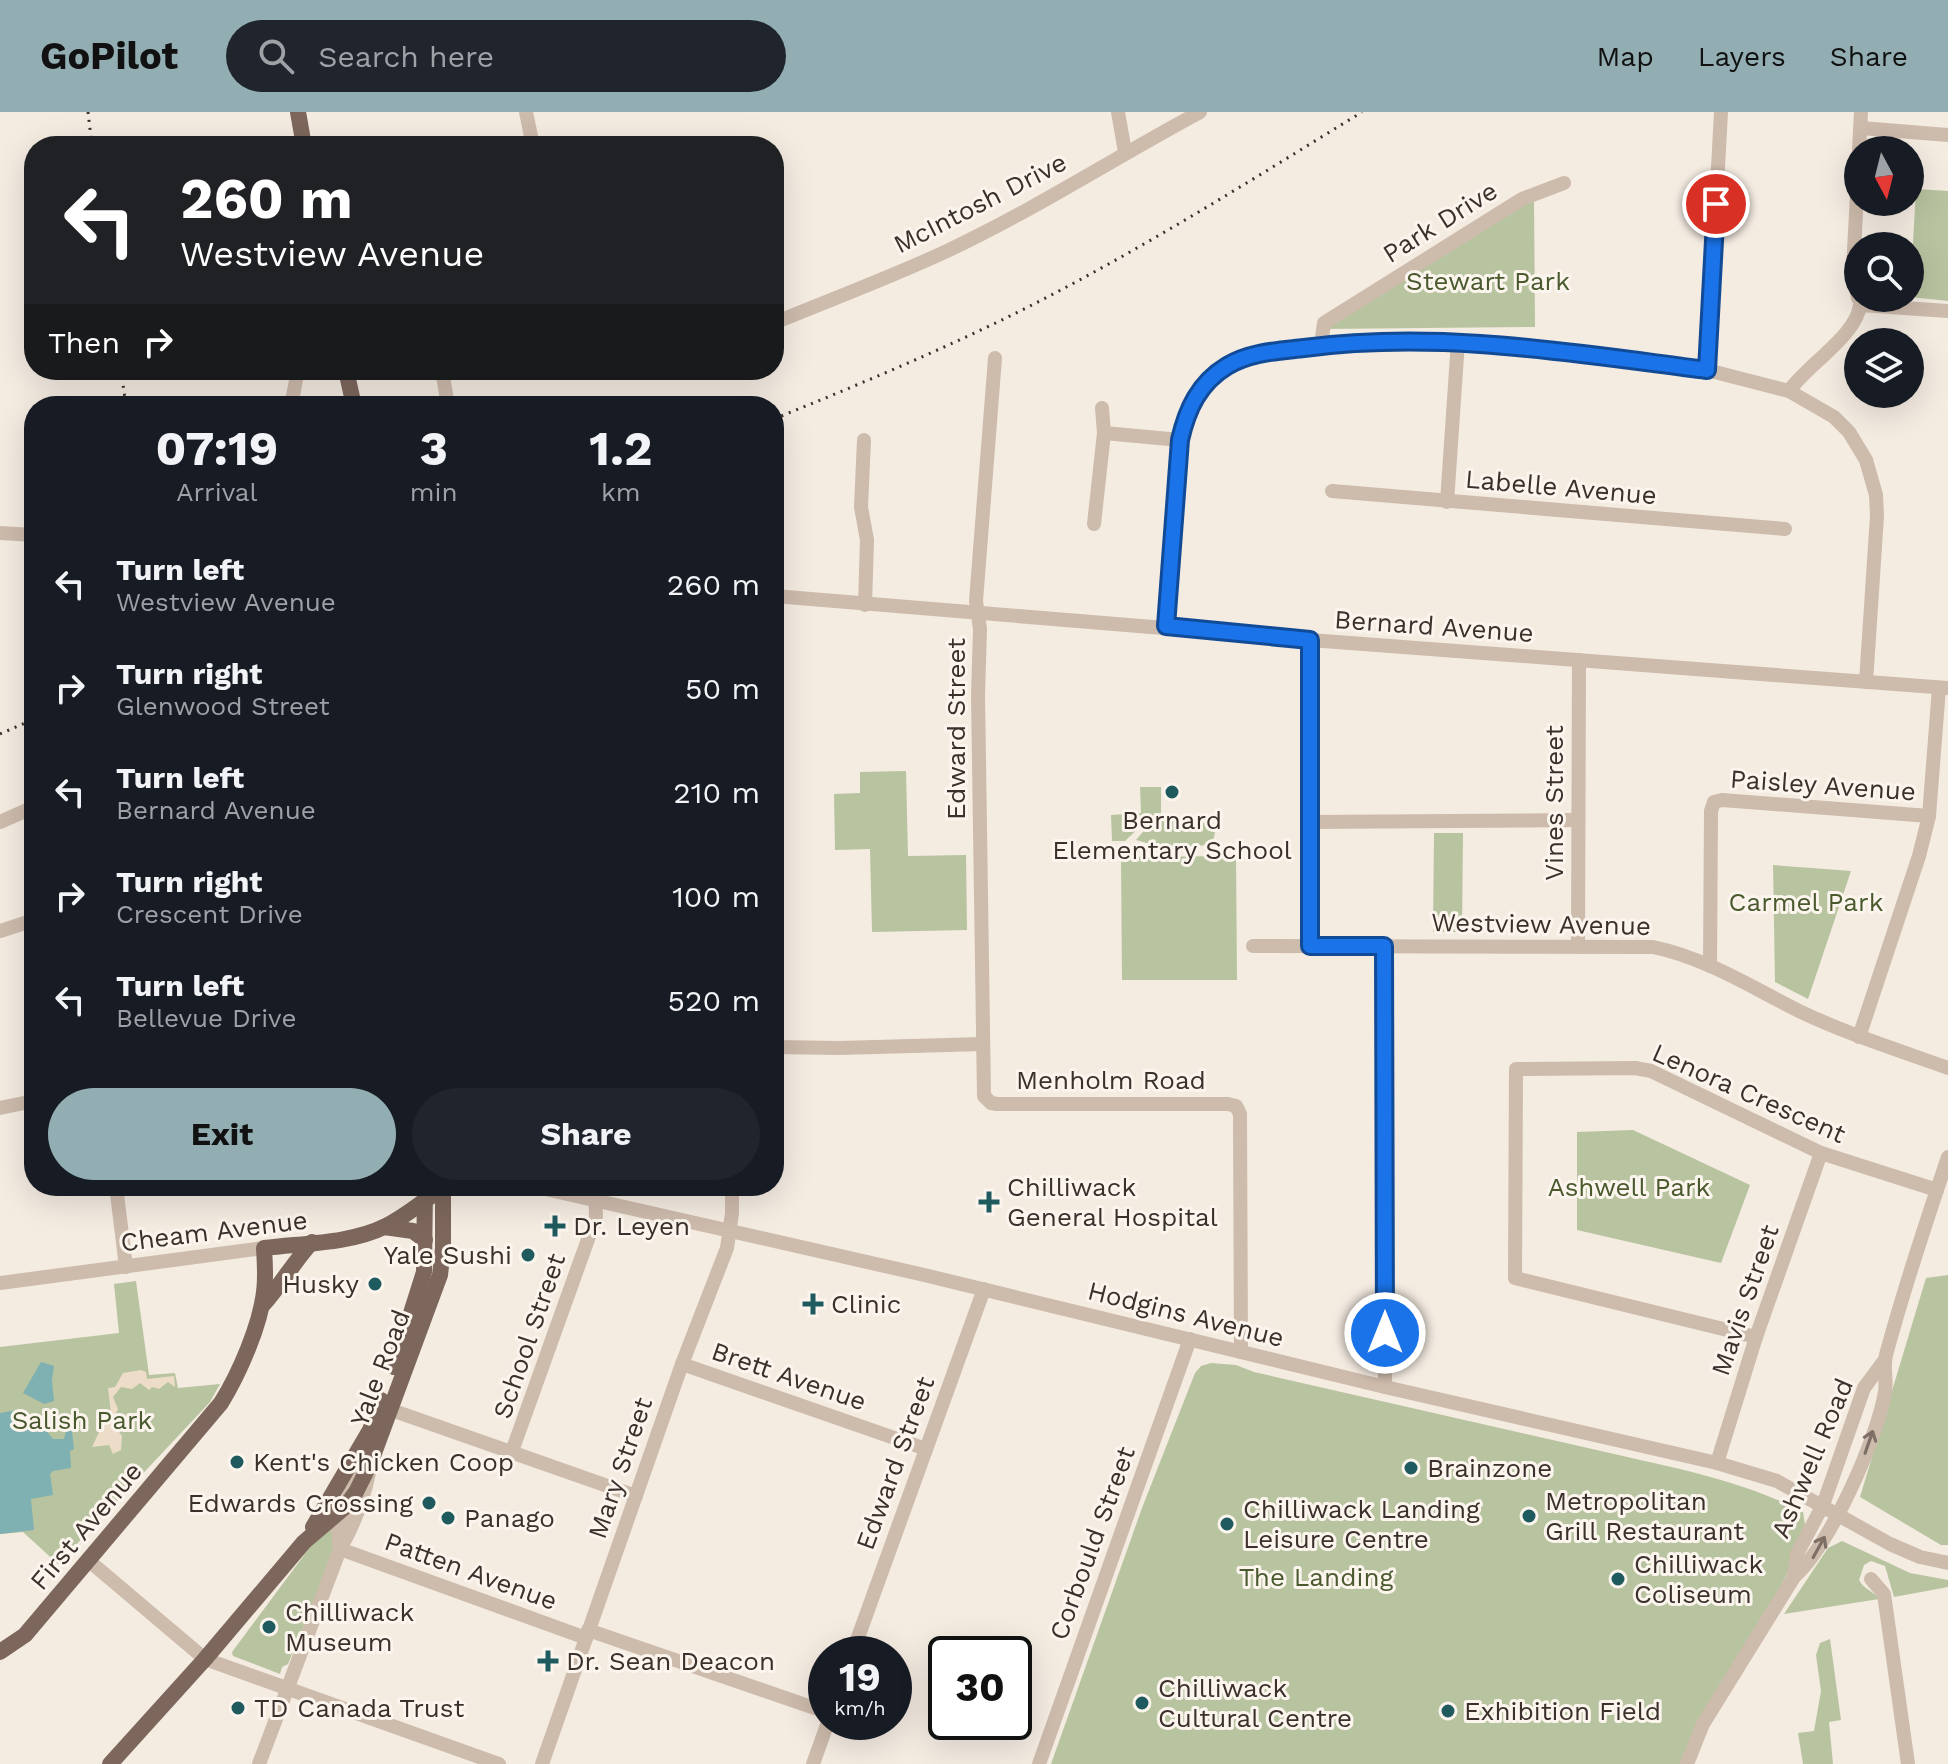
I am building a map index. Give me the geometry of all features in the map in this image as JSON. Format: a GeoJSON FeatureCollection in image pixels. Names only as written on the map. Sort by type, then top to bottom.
{"type":"FeatureCollection","features":[{"type":"Feature","properties":{"kind":"main road"},"geometry":{"type":"LineString","coordinates":[[298,112],[302,136]]}},
{"type":"Feature","properties":{"kind":"main road","name":"Cheam Avenue"},"geometry":{"type":"LineString","coordinates":[[264,1248],[362,1235],[384,1227],[426,1196]]}},
{"type":"Feature","properties":{"kind":"main road","name":"Yale Road"},"geometry":{"type":"LineString","coordinates":[[110,1764],[205,1659],[304,1542],[345,1507],[356,1492],[370,1464],[424,1272],[425,1240],[434,1196]]}},
{"type":"Feature","properties":{"kind":"main road","name":"Yale Road"},"geometry":{"type":"LineString","coordinates":[[304,1542],[384,1407],[440,1275],[443,1248],[437,1196]]}},
{"type":"Feature","properties":{"kind":"main road"},"geometry":{"type":"LineString","coordinates":[[384,1227],[413,1231],[425,1240]]}},
{"type":"Feature","properties":{"kind":"main road"},"geometry":{"type":"LineString","coordinates":[[262,1306],[312,1242]]}},
{"type":"Feature","properties":{"kind":"main road","name":"First Avenue"},"geometry":{"type":"LineString","coordinates":[[0,1652],[25,1635],[221,1403],[236,1377],[262,1306],[264,1248]]}},
{"type":"Feature","properties":{"kind":"street"},"geometry":{"type":"LineString","coordinates":[[526,112],[531,136]]}},
{"type":"Feature","properties":{"kind":"street"},"geometry":{"type":"LineString","coordinates":[[1118,112],[1125,152]]}},
{"type":"Feature","properties":{"kind":"street","name":"McIntosh Drive"},"geometry":{"type":"LineString","coordinates":[[784,319],[948,251],[1067,189],[1125,152],[1200,112]]}},
{"type":"Feature","properties":{"kind":"street"},"geometry":{"type":"LineString","coordinates":[[1707,370],[1721,112]]}},
{"type":"Feature","properties":{"kind":"street"},"geometry":{"type":"LineString","coordinates":[[1860,136],[1861,112]]}},
{"type":"Feature","properties":{"kind":"street"},"geometry":{"type":"LineString","coordinates":[[1861,128],[1948,135]]}},
{"type":"Feature","properties":{"kind":"street","name":"Park Drive"},"geometry":{"type":"LineString","coordinates":[[1321,345],[1324,323],[1522,199],[1564,183]]}},
{"type":"Feature","properties":{"kind":"street"},"geometry":{"type":"LineString","coordinates":[[1924,308],[1948,311]]}},
{"type":"Feature","properties":{"kind":"street"},"geometry":{"type":"LineString","coordinates":[[1789,391],[1856,322],[1857,312]]}},
{"type":"Feature","properties":{"kind":"street"},"geometry":{"type":"LineString","coordinates":[[1447,502],[1458,341]]}},
{"type":"Feature","properties":{"kind":"street"},"geometry":{"type":"LineString","coordinates":[[1166,626],[1180,440],[1191,404],[1218,372],[1255,354],[1321,345],[1458,341],[1517,345],[1707,370],[1789,391],[1834,417],[1849,432],[1872,474],[1877,516],[1866,682]]}},
{"type":"Feature","properties":{"kind":"street","name":"Edward Street"},"geometry":{"type":"LineString","coordinates":[[987,1100],[983,1092],[978,695],[980,629],[976,601],[995,358]]}},
{"type":"Feature","properties":{"kind":"street"},"geometry":{"type":"LineString","coordinates":[[1094,524],[1104,433],[1102,408]]}},
{"type":"Feature","properties":{"kind":"street"},"geometry":{"type":"LineString","coordinates":[[1104,433],[1180,440]]}},
{"type":"Feature","properties":{"kind":"street"},"geometry":{"type":"LineString","coordinates":[[864,440],[861,507],[867,540],[865,605]]}},
{"type":"Feature","properties":{"kind":"street","name":"Labelle Avenue"},"geometry":{"type":"LineString","coordinates":[[1332,491],[1785,529]]}},
{"type":"Feature","properties":{"kind":"street"},"geometry":{"type":"LineString","coordinates":[[0,533],[24,534]]}},
{"type":"Feature","properties":{"kind":"street","name":"Bernard Avenue"},"geometry":{"type":"LineString","coordinates":[[784,597],[1944,688]]}},
{"type":"Feature","properties":{"kind":"street"},"geometry":{"type":"LineString","coordinates":[[1310,640],[1310,946]]}},
{"type":"Feature","properties":{"kind":"street","name":"Vines Street"},"geometry":{"type":"LineString","coordinates":[[1578,947],[1579,660]]}},
{"type":"Feature","properties":{"kind":"street"},"geometry":{"type":"LineString","coordinates":[[1859,1037],[1919,856],[1929,816],[1944,688]]}},
{"type":"Feature","properties":{"kind":"street","name":"Paisley Avenue"},"geometry":{"type":"LineString","coordinates":[[1710,966],[1711,811],[1714,802],[1722,800],[1929,816]]}},
{"type":"Feature","properties":{"kind":"street"},"geometry":{"type":"LineString","coordinates":[[0,822],[24,811]]}},
{"type":"Feature","properties":{"kind":"street"},"geometry":{"type":"LineString","coordinates":[[1309,822],[1578,820]]}},
{"type":"Feature","properties":{"kind":"street"},"geometry":{"type":"LineString","coordinates":[[0,931],[24,923]]}},
{"type":"Feature","properties":{"kind":"street","name":"Westview Avenue"},"geometry":{"type":"LineString","coordinates":[[1253,946],[1653,947],[1685,955],[1859,1037],[1948,1068]]}},
{"type":"Feature","properties":{"kind":"street"},"geometry":{"type":"LineString","coordinates":[[1384,946],[1385,1387]]}},
{"type":"Feature","properties":{"kind":"street"},"geometry":{"type":"LineString","coordinates":[[784,1047],[983,1044]]}},
{"type":"Feature","properties":{"kind":"street","name":"Lenora Crescent"},"geometry":{"type":"LineString","coordinates":[[1756,1337],[1515,1278],[1516,1069],[1635,1068],[1651,1071],[1821,1153],[1937,1190]]}},
{"type":"Feature","properties":{"kind":"street","name":"Menholm Road"},"geometry":{"type":"LineString","coordinates":[[987,1100],[1009,1104],[1236,1106],[1240,1114],[1241,1352]]}},
{"type":"Feature","properties":{"kind":"street"},"geometry":{"type":"LineString","coordinates":[[0,1108],[24,1103]]}},
{"type":"Feature","properties":{"kind":"street","name":"Mavis Street"},"geometry":{"type":"LineString","coordinates":[[1717,1463],[1756,1337],[1821,1153]]}},
{"type":"Feature","properties":{"kind":"street","name":"Ashwell Road"},"geometry":{"type":"LineString","coordinates":[[1687,1764],[1703,1724],[1794,1577],[1810,1563],[1838,1513],[1868,1447],[1885,1391],[1884,1361],[1910,1269],[1948,1157]]}},
{"type":"Feature","properties":{"kind":"street"},"geometry":{"type":"LineString","coordinates":[[117,1196],[126,1267]]}},
{"type":"Feature","properties":{"kind":"street","name":"School Street"},"geometry":{"type":"LineString","coordinates":[[511,1454],[596,1217],[596,1196]]}},
{"type":"Feature","properties":{"kind":"street","name":"Hodgins Avenue"},"geometry":{"type":"LineString","coordinates":[[606,1196],[730,1233],[984,1289],[1385,1387],[1717,1463],[1777,1481],[1890,1544],[1920,1557],[1948,1563]]}},
{"type":"Feature","properties":{"kind":"street","name":"Mary Street"},"geometry":{"type":"LineString","coordinates":[[542,1764],[682,1364],[727,1248],[732,1196]]}},
{"type":"Feature","properties":{"kind":"street","name":"Cheam Avenue"},"geometry":{"type":"LineString","coordinates":[[0,1283],[264,1248]]}},
{"type":"Feature","properties":{"kind":"street","name":"Edward Street"},"geometry":{"type":"LineString","coordinates":[[858,1636],[984,1289]]}},
{"type":"Feature","properties":{"kind":"street","name":"Corbould Street"},"geometry":{"type":"LineString","coordinates":[[1039,1764],[1190,1339]]}},
{"type":"Feature","properties":{"kind":"street","name":"Ashwell Road"},"geometry":{"type":"LineString","coordinates":[[1794,1577],[1797,1554],[1823,1505],[1864,1388],[1884,1361]]}},
{"type":"Feature","properties":{"kind":"street","name":"Brett Avenue"},"geometry":{"type":"LineString","coordinates":[[682,1364],[926,1449]]}},
{"type":"Feature","properties":{"kind":"street"},"geometry":{"type":"LineString","coordinates":[[384,1407],[636,1496]]}},
{"type":"Feature","properties":{"kind":"street"},"geometry":{"type":"LineString","coordinates":[[340,1549],[338,1531],[370,1430]]}},
{"type":"Feature","properties":{"kind":"street"},"geometry":{"type":"LineString","coordinates":[[259,1764],[340,1549],[364,1498],[370,1464]]}},
{"type":"Feature","properties":{"kind":"street","name":"Patten Avenue"},"geometry":{"type":"LineString","coordinates":[[340,1549],[808,1706]]}},
{"type":"Feature","properties":{"kind":"street"},"geometry":{"type":"LineString","coordinates":[[88,1560],[205,1659],[499,1764]]}},
{"type":"Feature","properties":{"kind":"street"},"geometry":{"type":"LineString","coordinates":[[1871,1579],[1884,1594],[1908,1764]]}},
{"type":"Feature","properties":{"kind":"street"},"geometry":{"type":"LineString","coordinates":[[813,1764],[822,1740]]}},
{"type":"Feature","properties":{"kind":"green space"},"geometry":{"type":"Polygon","coordinates":[[[1924,190],[1948,191],[1948,301],[1924,298],[1924,232],[1914,232],[1914,216],[1924,216],[1924,190]]]}},
{"type":"Feature","properties":{"kind":"green space","name":"Stewart Park"},"geometry":{"type":"Polygon","coordinates":[[[1534,198],[1535,327],[1322,329],[1534,198]]]}},
{"type":"Feature","properties":{"kind":"green space"},"geometry":{"type":"Polygon","coordinates":[[[906,771],[908,856],[966,855],[967,930],[872,932],[870,849],[835,850],[834,794],[860,793],[860,772],[906,771]]]}},
{"type":"Feature","properties":{"kind":"green space"},"geometry":{"type":"Polygon","coordinates":[[[1140,787],[1161,787],[1161,816],[1150,817],[1125,841],[1112,841],[1111,815],[1141,813],[1140,787]]]}},
{"type":"Feature","properties":{"kind":"green space"},"geometry":{"type":"Polygon","coordinates":[[[1153,820],[1211,823],[1215,832],[1212,845],[1161,847],[1136,840],[1153,820]]]}},
{"type":"Feature","properties":{"kind":"green space"},"geometry":{"type":"Polygon","coordinates":[[[1434,833],[1463,833],[1462,932],[1433,932],[1434,833]]]}},
{"type":"Feature","properties":{"kind":"green space"},"geometry":{"type":"Polygon","coordinates":[[[1236,856],[1237,980],[1122,980],[1121,857],[1236,856]]]}},
{"type":"Feature","properties":{"kind":"green space","name":"Carmel Park"},"geometry":{"type":"Polygon","coordinates":[[[1773,865],[1851,871],[1808,999],[1775,982],[1773,865]]]}},
{"type":"Feature","properties":{"kind":"green space","name":"Ashwell Park"},"geometry":{"type":"Polygon","coordinates":[[[1633,1130],[1750,1185],[1721,1263],[1577,1230],[1577,1132],[1633,1130]]]}},
{"type":"Feature","properties":{"kind":"green space"},"geometry":{"type":"Polygon","coordinates":[[[1948,1275],[1948,1545],[1941,1545],[1860,1497],[1926,1278],[1948,1275]]]}},
{"type":"Feature","properties":{"kind":"green space","name":"Salish Park"},"geometry":{"type":"Polygon","coordinates":[[[136,1281],[149,1375],[175,1373],[178,1388],[220,1384],[210,1402],[58,1564],[23,1532],[0,1534],[0,1347],[119,1333],[114,1284],[136,1281]]]}},
{"type":"Feature","properties":{"kind":"green space","name":"The Landing"},"geometry":{"type":"Polygon","coordinates":[[[1211,1363],[1236,1365],[1254,1372],[1680,1469],[1758,1492],[1803,1512],[1806,1532],[1791,1567],[1683,1764],[1051,1764],[1142,1508],[1195,1373],[1201,1366],[1211,1363]]]}},
{"type":"Feature","properties":{"kind":"green space"},"geometry":{"type":"Polygon","coordinates":[[[336,1524],[337,1545],[288,1664],[282,1667],[280,1674],[233,1656],[232,1652],[316,1539],[336,1524]]]}},
{"type":"Feature","properties":{"kind":"green space"},"geometry":{"type":"Polygon","coordinates":[[[1842,1541],[1910,1573],[1948,1580],[1948,1587],[1894,1597],[1885,1566],[1871,1561],[1864,1565],[1859,1580],[1879,1599],[1784,1614],[1828,1548],[1842,1541]]]}},
{"type":"Feature","properties":{"kind":"green space"},"geometry":{"type":"Polygon","coordinates":[[[1830,1639],[1841,1720],[1829,1722],[1833,1764],[1803,1764],[1798,1733],[1814,1731],[1821,1691],[1816,1655],[1820,1643],[1830,1639]]]}},
{"type":"Feature","properties":{"kind":"shaded area"},"geometry":{"type":"Polygon","coordinates":[[[146,1372],[147,1379],[174,1376],[175,1387],[168,1382],[159,1389],[152,1387],[149,1390],[140,1383],[132,1389],[121,1387],[113,1397],[118,1409],[112,1422],[122,1436],[121,1450],[113,1454],[109,1445],[92,1447],[100,1430],[99,1421],[102,1416],[111,1414],[108,1388],[115,1387],[123,1373],[146,1372]]]}},
{"type":"Feature","properties":{"kind":"water"},"geometry":{"type":"Polygon","coordinates":[[[41,1362],[54,1366],[54,1401],[44,1404],[23,1393],[41,1362]]]}},
{"type":"Feature","properties":{"kind":"water"},"geometry":{"type":"Polygon","coordinates":[[[18,1410],[37,1420],[37,1427],[44,1428],[53,1439],[64,1439],[66,1431],[72,1431],[74,1449],[70,1451],[71,1468],[50,1474],[53,1495],[31,1499],[34,1530],[0,1534],[0,1413],[18,1410]]]}},
{"type":"Feature","properties":{"kind":"railway"},"geometry":{"type":"LineString","coordinates":[[88,112],[91,136]]}},
{"type":"Feature","properties":{"kind":"railway"},"geometry":{"type":"LineString","coordinates":[[784,415],[935,351],[1073,284],[1239,188],[1362,112]]}},
{"type":"Feature","properties":{"kind":"railway"},"geometry":{"type":"LineString","coordinates":[[122,380],[125,396]]}},
{"type":"Feature","properties":{"kind":"railway"},"geometry":{"type":"LineString","coordinates":[[0,734],[24,723]]}},
{"type":"Feature","properties":{"kind":"place","name":"Bernard Elementary School"},"geometry":{"type":"Point","coordinates":[1172,792]}},
{"type":"Feature","properties":{"kind":"place","name":"Chilliwack General Hospital"},"geometry":{"type":"Point","coordinates":[989,1202]}},
{"type":"Feature","properties":{"kind":"place","name":"Dr. Leyen"},"geometry":{"type":"Point","coordinates":[555,1226]}},
{"type":"Feature","properties":{"kind":"place","name":"Yale Sushi"},"geometry":{"type":"Point","coordinates":[528,1255]}},
{"type":"Feature","properties":{"kind":"place","name":"Husky"},"geometry":{"type":"Point","coordinates":[375,1284]}},
{"type":"Feature","properties":{"kind":"place","name":"Clinic"},"geometry":{"type":"Point","coordinates":[813,1304]}},
{"type":"Feature","properties":{"kind":"place","name":"Kent's Chicken Coop"},"geometry":{"type":"Point","coordinates":[237,1462]}},
{"type":"Feature","properties":{"kind":"place","name":"Brainzone"},"geometry":{"type":"Point","coordinates":[1411,1468]}},
{"type":"Feature","properties":{"kind":"place","name":"Edwards Crossing"},"geometry":{"type":"Point","coordinates":[429,1503]}},
{"type":"Feature","properties":{"kind":"place","name":"Metropolitan Grill Restaurant"},"geometry":{"type":"Point","coordinates":[1529,1516]}},
{"type":"Feature","properties":{"kind":"place","name":"Panago"},"geometry":{"type":"Point","coordinates":[448,1518]}},
{"type":"Feature","properties":{"kind":"place","name":"Chilliwack Landing Leisure Centre"},"geometry":{"type":"Point","coordinates":[1227,1524]}},
{"type":"Feature","properties":{"kind":"place","name":"Chilliwack Coliseum"},"geometry":{"type":"Point","coordinates":[1618,1579]}},
{"type":"Feature","properties":{"kind":"place","name":"Chilliwack Museum"},"geometry":{"type":"Point","coordinates":[269,1627]}},
{"type":"Feature","properties":{"kind":"place","name":"Dr. Sean Deacon"},"geometry":{"type":"Point","coordinates":[548,1661]}},
{"type":"Feature","properties":{"kind":"place","name":"Chilliwack Cultural Centre"},"geometry":{"type":"Point","coordinates":[1142,1703]}},
{"type":"Feature","properties":{"kind":"place","name":"TD Canada Trust"},"geometry":{"type":"Point","coordinates":[238,1708]}},
{"type":"Feature","properties":{"kind":"place","name":"Exhibition Field"},"geometry":{"type":"Point","coordinates":[1448,1711]}},
{"type":"Feature","properties":{"kind":"route"},"geometry":{"type":"LineString","coordinates":[[1385,1333],[1384,946],[1310,946],[1310,640],[1166,626],[1180,440],[1185,418],[1207,381],[1229,364],[1255,354],[1321,345],[1458,341],[1517,345],[1707,370],[1716,204]]}}]}
